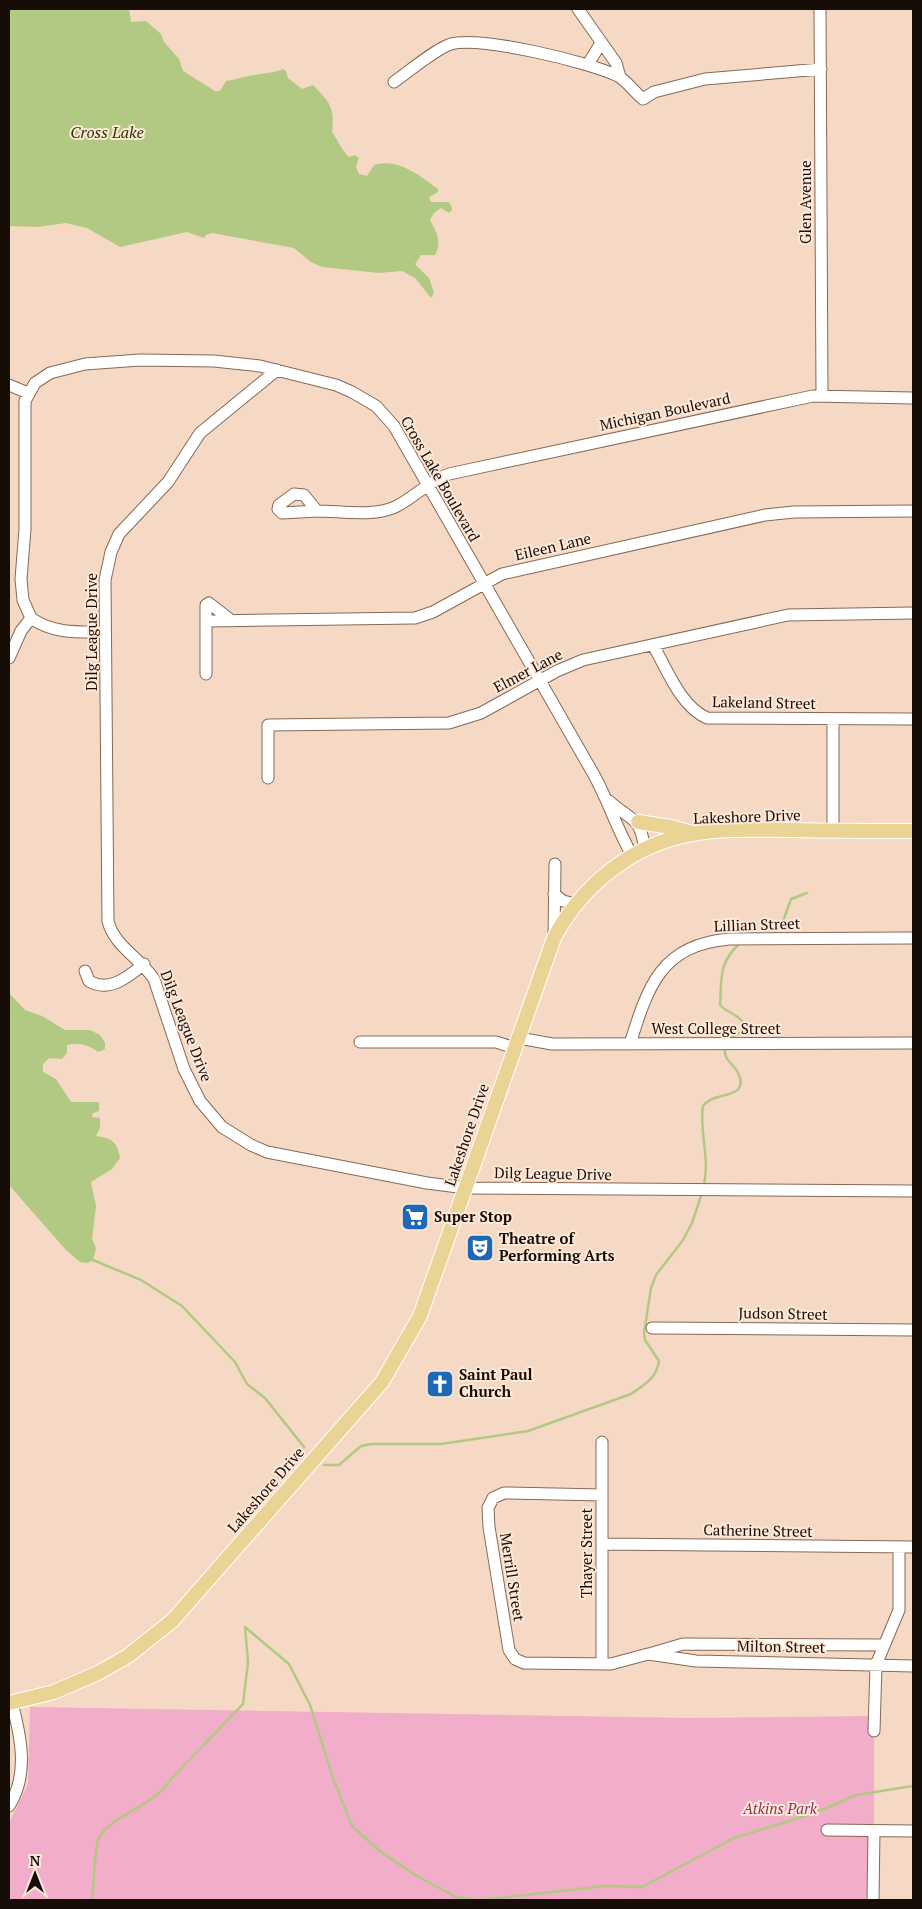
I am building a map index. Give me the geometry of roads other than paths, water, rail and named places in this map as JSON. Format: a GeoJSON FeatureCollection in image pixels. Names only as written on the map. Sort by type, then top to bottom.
{"type":"FeatureCollection","features":[{"type":"Feature","properties":{"kind":"main road"},"geometry":{"type":"LineString","coordinates":[[633,819],[693,834]]}},
{"type":"Feature","properties":{"kind":"main road","name":"Lakeshore Drive"},"geometry":{"type":"LineString","coordinates":[[10,1703],[69,1686],[113,1665],[142,1646],[186,1606],[382,1382],[420,1316],[554,938],[576,904],[602,876],[645,850],[669,840],[693,834],[734,830],[913,831]]}},
{"type":"Feature","properties":{"kind":"street"},"geometry":{"type":"LineString","coordinates":[[578,9],[616,63],[620,77]]}},
{"type":"Feature","properties":{"kind":"street","name":"Glen Avenue"},"geometry":{"type":"LineString","coordinates":[[820,9],[822,395]]}},
{"type":"Feature","properties":{"kind":"street"},"geometry":{"type":"LineString","coordinates":[[394,82],[449,45],[461,42],[529,51],[588,64],[620,77],[643,99],[654,92],[705,79],[820,69]]}},
{"type":"Feature","properties":{"kind":"street"},"geometry":{"type":"LineString","coordinates":[[588,64],[601,43]]}},
{"type":"Feature","properties":{"kind":"street","name":"Cross Lake Boulevard"},"geometry":{"type":"LineString","coordinates":[[28,392],[35,383],[50,373],[93,363],[140,360],[214,361],[277,370],[336,385],[376,406],[394,426],[608,800],[618,831],[632,857]]}},
{"type":"Feature","properties":{"kind":"street","name":"Dilg League Drive"},"geometry":{"type":"LineString","coordinates":[[277,370],[200,433],[168,482],[119,534],[113,546],[106,570],[108,921],[116,940],[144,964],[158,989],[191,1086],[210,1115],[235,1136],[251,1145],[281,1156],[427,1183],[466,1188],[913,1191]]}},
{"type":"Feature","properties":{"kind":"street"},"geometry":{"type":"LineString","coordinates":[[9,385],[28,392],[24,420],[25,529],[21,579],[23,600],[31,618],[43,626],[66,631],[105,632]]}},
{"type":"Feature","properties":{"kind":"street","name":"Michigan Boulevard"},"geometry":{"type":"LineString","coordinates":[[317,511],[387,510],[399,504],[427,484],[449,474],[754,407],[822,395],[913,398]]}},
{"type":"Feature","properties":{"kind":"street","name":"Eileen Lane"},"geometry":{"type":"LineString","coordinates":[[206,621],[415,618],[433,612],[502,574],[765,515],[794,512],[913,511]]}},
{"type":"Feature","properties":{"kind":"street"},"geometry":{"type":"LineString","coordinates":[[206,674],[206,605],[209,603],[232,621]]}},
{"type":"Feature","properties":{"kind":"street","name":"Elmer Lane"},"geometry":{"type":"LineString","coordinates":[[268,778],[268,725],[449,723],[480,713],[557,670],[582,660],[788,615],[913,613]]}},
{"type":"Feature","properties":{"kind":"street"},"geometry":{"type":"LineString","coordinates":[[9,658],[21,631],[31,618]]}},
{"type":"Feature","properties":{"kind":"street","name":"Lakeland Street"},"geometry":{"type":"LineString","coordinates":[[653,644],[684,700],[696,712],[707,718],[913,719]]}},
{"type":"Feature","properties":{"kind":"street"},"geometry":{"type":"LineString","coordinates":[[833,719],[833,831]]}},
{"type":"Feature","properties":{"kind":"street","name":"Cross Lake Boulevard"},"geometry":{"type":"LineString","coordinates":[[608,800],[633,819]]}},
{"type":"Feature","properties":{"kind":"street"},"geometry":{"type":"LineString","coordinates":[[618,831],[627,836],[634,830],[633,819]]}},
{"type":"Feature","properties":{"kind":"street"},"geometry":{"type":"LineString","coordinates":[[633,819],[643,833],[645,850]]}},
{"type":"Feature","properties":{"kind":"street"},"geometry":{"type":"LineString","coordinates":[[554,938],[555,864]]}},
{"type":"Feature","properties":{"kind":"street"},"geometry":{"type":"LineString","coordinates":[[554,894],[576,904]]}},
{"type":"Feature","properties":{"kind":"street","name":"Lillian Street"},"geometry":{"type":"LineString","coordinates":[[630,1044],[657,975],[678,954],[704,942],[730,939],[913,938]]}},
{"type":"Feature","properties":{"kind":"street"},"geometry":{"type":"LineString","coordinates":[[85,971],[89,981],[95,985],[107,986],[122,981],[144,964]]}},
{"type":"Feature","properties":{"kind":"street","name":"West College Street"},"geometry":{"type":"LineString","coordinates":[[360,1042],[552,1044],[913,1043]]}},
{"type":"Feature","properties":{"kind":"street","name":"Judson Street"},"geometry":{"type":"LineString","coordinates":[[652,1328],[913,1330]]}},
{"type":"Feature","properties":{"kind":"street","name":"Thayer Street"},"geometry":{"type":"LineString","coordinates":[[602,1442],[602,1664]]}},
{"type":"Feature","properties":{"kind":"street","name":"Merrill Street"},"geometry":{"type":"LineString","coordinates":[[509,1650],[488,1508],[493,1498],[504,1493],[602,1495]]}},
{"type":"Feature","properties":{"kind":"street","name":"Catherine Street"},"geometry":{"type":"LineString","coordinates":[[602,1544],[913,1547]]}},
{"type":"Feature","properties":{"kind":"street"},"geometry":{"type":"LineString","coordinates":[[874,1732],[876,1665],[884,1644],[896,1622],[899,1610],[899,1547]]}},
{"type":"Feature","properties":{"kind":"street","name":"Milton Street"},"geometry":{"type":"LineString","coordinates":[[509,1650],[515,1659],[524,1663],[602,1664],[683,1644],[884,1644]]}},
{"type":"Feature","properties":{"kind":"street","name":"Milton Street"},"geometry":{"type":"LineString","coordinates":[[648,1654],[696,1661],[913,1666]]}},
{"type":"Feature","properties":{"kind":"street"},"geometry":{"type":"LineString","coordinates":[[9,1806],[17,1791],[22,1766],[18,1724],[10,1703]]}},
{"type":"Feature","properties":{"kind":"street"},"geometry":{"type":"LineString","coordinates":[[827,1830],[913,1831]]}},
{"type":"Feature","properties":{"kind":"street"},"geometry":{"type":"LineString","coordinates":[[874,1831],[874,1900]]}},
{"type":"Feature","properties":{"kind":"water","name":"Cross Lake"},"geometry":{"type":"Polygon","coordinates":[[[9,9],[129,9],[131,22],[146,21],[161,34],[164,42],[179,59],[183,71],[215,91],[220,91],[226,81],[283,69],[286,71],[288,78],[302,89],[313,85],[324,96],[330,106],[333,117],[332,132],[342,149],[349,157],[355,155],[359,158],[356,167],[359,174],[367,176],[374,165],[383,163],[400,166],[416,173],[438,189],[438,192],[429,197],[431,202],[448,202],[451,205],[452,210],[449,213],[441,208],[434,213],[430,220],[437,233],[438,245],[435,255],[421,255],[415,264],[429,278],[434,293],[431,298],[415,278],[402,271],[379,273],[322,267],[311,262],[294,248],[212,233],[204,238],[187,232],[120,247],[87,228],[66,223],[37,227],[9,226],[9,9]]]}},
{"type":"Feature","properties":{"kind":"water"},"geometry":{"type":"Polygon","coordinates":[[[9,993],[25,1010],[42,1016],[65,1030],[90,1030],[100,1035],[105,1043],[105,1049],[98,1052],[83,1045],[67,1045],[67,1053],[62,1059],[49,1058],[43,1064],[43,1072],[56,1079],[71,1102],[99,1102],[99,1111],[93,1113],[92,1117],[100,1118],[100,1128],[96,1136],[110,1140],[118,1148],[120,1158],[112,1169],[91,1182],[96,1206],[92,1239],[96,1248],[93,1260],[88,1263],[80,1262],[65,1249],[9,1185],[9,993]]]}},
{"type":"Feature","properties":{"kind":"waterway"},"geometry":{"type":"LineString","coordinates":[[772,935],[782,924],[791,899],[807,893]]}},
{"type":"Feature","properties":{"kind":"waterway"},"geometry":{"type":"LineString","coordinates":[[729,1039],[741,1032],[744,1024],[739,1018],[720,1005],[721,978],[728,957],[740,943]]}},
{"type":"Feature","properties":{"kind":"waterway"},"geometry":{"type":"LineString","coordinates":[[704,1184],[706,1164],[702,1125],[703,1106],[714,1098],[735,1092],[741,1083],[737,1071],[727,1059],[725,1048]]}},
{"type":"Feature","properties":{"kind":"waterway"},"geometry":{"type":"LineString","coordinates":[[324,1465],[339,1465],[361,1446],[372,1444],[441,1444],[528,1431],[631,1394],[641,1387],[653,1377],[659,1361],[645,1340],[644,1333],[651,1288],[656,1275],[683,1240],[692,1223],[701,1196]]}},
{"type":"Feature","properties":{"kind":"waterway"},"geometry":{"type":"LineString","coordinates":[[93,1260],[141,1280],[182,1306],[235,1362],[247,1384],[265,1398],[304,1447]]}},
{"type":"Feature","properties":{"kind":"waterway"},"geometry":{"type":"LineString","coordinates":[[245,1627],[289,1664],[310,1705],[333,1778],[352,1826],[381,1852],[417,1876],[456,1897],[476,1900]]}},
{"type":"Feature","properties":{"kind":"waterway"},"geometry":{"type":"LineString","coordinates":[[92,1900],[97,1843],[105,1830],[164,1788],[243,1704],[248,1662],[245,1627]]}},
{"type":"Feature","properties":{"kind":"waterway"},"geometry":{"type":"LineString","coordinates":[[481,1900],[605,1886],[642,1887],[734,1838],[815,1813],[856,1795],[913,1786]]}},
{"type":"Feature","properties":{"kind":"place","name":"Super Stop"},"geometry":{"type":"Point","coordinates":[415,1217]}},
{"type":"Feature","properties":{"kind":"place","name":"Theatre of Performing Arts"},"geometry":{"type":"Point","coordinates":[480,1248]}},
{"type":"Feature","properties":{"kind":"place","name":"Saint Paul Church"},"geometry":{"type":"Point","coordinates":[440,1384]}},
{"type":"Feature","properties":{"kind":"park label","name":"Atkins Park"},"geometry":{"type":"Point","coordinates":[780,1809]}}]}
